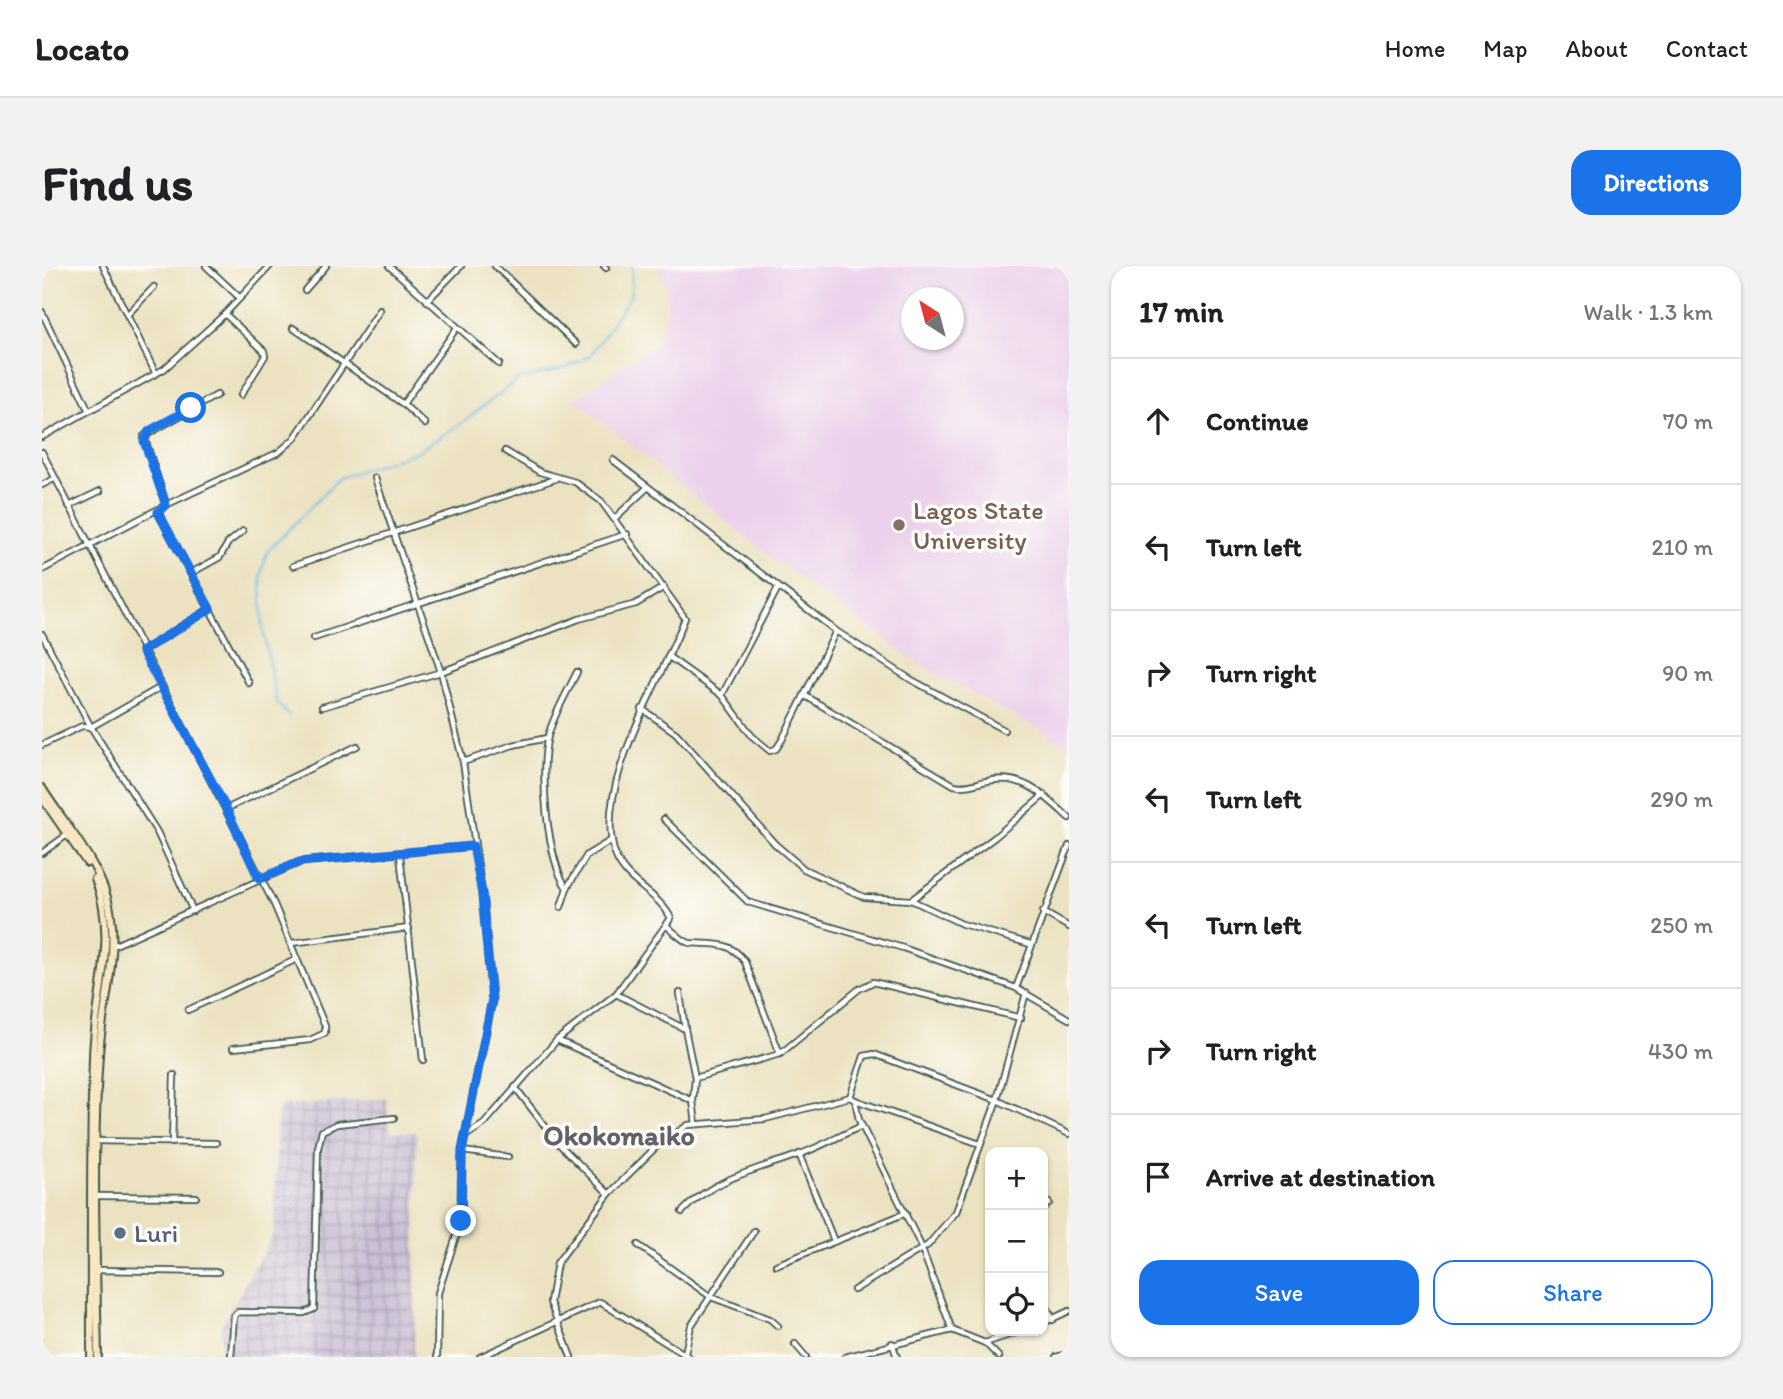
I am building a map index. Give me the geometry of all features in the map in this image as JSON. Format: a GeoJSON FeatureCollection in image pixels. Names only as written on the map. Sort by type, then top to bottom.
{"type":"FeatureCollection","features":[{"type":"Feature","properties":{"kind":"street"},"geometry":{"type":"LineString","coordinates":[[103,266],[156,374]]}},
{"type":"Feature","properties":{"kind":"street"},"geometry":{"type":"LineString","coordinates":[[206,266],[240,298]]}},
{"type":"Feature","properties":{"kind":"street"},"geometry":{"type":"LineString","coordinates":[[42,437],[88,409],[156,374],[225,314],[270,266]]}},
{"type":"Feature","properties":{"kind":"street"},"geometry":{"type":"LineString","coordinates":[[305,290],[327,266]]}},
{"type":"Feature","properties":{"kind":"street"},"geometry":{"type":"LineString","coordinates":[[388,266],[456,329],[499,364]]}},
{"type":"Feature","properties":{"kind":"street"},"geometry":{"type":"LineString","coordinates":[[427,301],[460,266]]}},
{"type":"Feature","properties":{"kind":"street"},"geometry":{"type":"LineString","coordinates":[[495,266],[576,344]]}},
{"type":"Feature","properties":{"kind":"street"},"geometry":{"type":"LineString","coordinates":[[127,315],[154,287]]}},
{"type":"Feature","properties":{"kind":"street"},"geometry":{"type":"LineString","coordinates":[[42,570],[158,512],[166,505],[279,452],[294,439],[380,310]]}},
{"type":"Feature","properties":{"kind":"street"},"geometry":{"type":"LineString","coordinates":[[42,312],[88,409]]}},
{"type":"Feature","properties":{"kind":"street"},"geometry":{"type":"LineString","coordinates":[[225,314],[264,351],[265,356],[242,395]]}},
{"type":"Feature","properties":{"kind":"street"},"geometry":{"type":"LineString","coordinates":[[293,328],[403,404],[425,424]]}},
{"type":"Feature","properties":{"kind":"street"},"geometry":{"type":"LineString","coordinates":[[403,404],[456,329]]}},
{"type":"Feature","properties":{"kind":"street"},"geometry":{"type":"LineString","coordinates":[[166,505],[144,436],[217,395]]}},
{"type":"Feature","properties":{"kind":"street"},"geometry":{"type":"LineString","coordinates":[[466,1135],[484,1124],[557,1040],[615,994],[667,926],[670,916],[622,869],[612,840],[615,792],[642,709],[669,657],[685,618],[615,518],[588,491],[575,482],[556,478],[505,451]]}},
{"type":"Feature","properties":{"kind":"street"},"geometry":{"type":"LineString","coordinates":[[42,452],[274,905],[325,1026],[324,1033],[310,1040],[233,1048]]}},
{"type":"Feature","properties":{"kind":"street"},"geometry":{"type":"LineString","coordinates":[[613,460],[836,631],[910,679],[1004,730]]}},
{"type":"Feature","properties":{"kind":"street"},"geometry":{"type":"LineString","coordinates":[[375,478],[441,672],[463,762],[482,894],[492,1000],[462,1151],[461,1221],[438,1293],[438,1357]]}},
{"type":"Feature","properties":{"kind":"street"},"geometry":{"type":"LineString","coordinates":[[293,566],[556,478]]}},
{"type":"Feature","properties":{"kind":"street"},"geometry":{"type":"LineString","coordinates":[[42,485],[54,479]]}},
{"type":"Feature","properties":{"kind":"street"},"geometry":{"type":"LineString","coordinates":[[615,518],[648,487]]}},
{"type":"Feature","properties":{"kind":"street"},"geometry":{"type":"LineString","coordinates":[[69,506],[100,491]]}},
{"type":"Feature","properties":{"kind":"street"},"geometry":{"type":"LineString","coordinates":[[158,512],[249,683]]}},
{"type":"Feature","properties":{"kind":"street"},"geometry":{"type":"LineString","coordinates":[[192,572],[220,557],[228,543],[243,531]]}},
{"type":"Feature","properties":{"kind":"street"},"geometry":{"type":"LineString","coordinates":[[314,638],[627,534]]}},
{"type":"Feature","properties":{"kind":"street"},"geometry":{"type":"LineString","coordinates":[[322,707],[395,683],[441,672],[579,619],[636,604],[664,587]]}},
{"type":"Feature","properties":{"kind":"street"},"geometry":{"type":"LineString","coordinates":[[722,695],[779,588]]}},
{"type":"Feature","properties":{"kind":"street"},"geometry":{"type":"LineString","coordinates":[[142,651],[210,609]]}},
{"type":"Feature","properties":{"kind":"street"},"geometry":{"type":"LineString","coordinates":[[669,657],[722,695],[752,736],[770,751],[776,749],[836,631]]}},
{"type":"Feature","properties":{"kind":"street"},"geometry":{"type":"LineString","coordinates":[[42,634],[91,727],[157,832],[193,911]]}},
{"type":"Feature","properties":{"kind":"street"},"geometry":{"type":"LineString","coordinates":[[567,888],[558,874],[545,804],[547,738],[577,672]]}},
{"type":"Feature","properties":{"kind":"street"},"geometry":{"type":"LineString","coordinates":[[42,745],[82,726],[91,727],[161,688]]}},
{"type":"Feature","properties":{"kind":"street"},"geometry":{"type":"LineString","coordinates":[[804,695],[954,785],[966,786],[1012,778],[1044,795],[1069,818]]}},
{"type":"Feature","properties":{"kind":"street"},"geometry":{"type":"LineString","coordinates":[[642,709],[676,733],[775,844],[804,869],[864,897],[911,900],[962,924],[1030,944]]}},
{"type":"Feature","properties":{"kind":"street"},"geometry":{"type":"LineString","coordinates":[[463,762],[513,745],[547,738]]}},
{"type":"Feature","properties":{"kind":"street"},"geometry":{"type":"LineString","coordinates":[[226,808],[357,746]]}},
{"type":"Feature","properties":{"kind":"street"},"geometry":{"type":"LineString","coordinates":[[42,788],[98,875],[112,919],[113,946],[99,1054],[96,1141],[98,1357]]}},
{"type":"Feature","properties":{"kind":"street"},"geometry":{"type":"LineString","coordinates":[[911,900],[995,837],[1044,795]]}},
{"type":"Feature","properties":{"kind":"street"},"geometry":{"type":"LineString","coordinates":[[42,799],[95,878],[106,920],[106,947],[93,1054],[91,1357]]}},
{"type":"Feature","properties":{"kind":"street"},"geometry":{"type":"LineString","coordinates":[[664,819],[748,902],[903,948],[1016,988],[1069,1019]]}},
{"type":"Feature","properties":{"kind":"street"},"geometry":{"type":"LineString","coordinates":[[42,853],[67,835]]}},
{"type":"Feature","properties":{"kind":"street"},"geometry":{"type":"LineString","coordinates":[[561,907],[567,888],[587,855],[612,840]]}},
{"type":"Feature","properties":{"kind":"street"},"geometry":{"type":"LineString","coordinates":[[113,946],[300,862],[400,855],[473,846]]}},
{"type":"Feature","properties":{"kind":"street"},"geometry":{"type":"LineString","coordinates":[[1016,988],[1030,944],[1069,846]]}},
{"type":"Feature","properties":{"kind":"street"},"geometry":{"type":"LineString","coordinates":[[400,855],[422,1060]]}},
{"type":"Feature","properties":{"kind":"street"},"geometry":{"type":"LineString","coordinates":[[1043,912],[1069,927]]}},
{"type":"Feature","properties":{"kind":"street"},"geometry":{"type":"LineString","coordinates":[[667,926],[687,942],[715,942],[738,952],[746,962],[780,1054]]}},
{"type":"Feature","properties":{"kind":"street"},"geometry":{"type":"LineString","coordinates":[[291,943],[409,928]]}},
{"type":"Feature","properties":{"kind":"street"},"geometry":{"type":"LineString","coordinates":[[188,1010],[295,960]]}},
{"type":"Feature","properties":{"kind":"street"},"geometry":{"type":"LineString","coordinates":[[695,1078],[780,1054],[859,989],[873,982],[1021,1018]]}},
{"type":"Feature","properties":{"kind":"street"},"geometry":{"type":"LineString","coordinates":[[680,993],[695,1078],[693,1101],[696,1124]]}},
{"type":"Feature","properties":{"kind":"street"},"geometry":{"type":"LineString","coordinates":[[855,1290],[922,1250],[956,1212],[997,1100],[1026,993]]}},
{"type":"Feature","properties":{"kind":"street"},"geometry":{"type":"LineString","coordinates":[[615,994],[685,1029]]}},
{"type":"Feature","properties":{"kind":"street"},"geometry":{"type":"LineString","coordinates":[[557,1040],[693,1101]]}},
{"type":"Feature","properties":{"kind":"street"},"geometry":{"type":"LineString","coordinates":[[850,1097],[864,1056],[869,1052],[997,1100],[1069,1134]]}},
{"type":"Feature","properties":{"kind":"street"},"geometry":{"type":"LineString","coordinates":[[172,1143],[174,1075]]}},
{"type":"Feature","properties":{"kind":"street"},"geometry":{"type":"LineString","coordinates":[[515,1087],[558,1143],[609,1195]]}},
{"type":"Feature","properties":{"kind":"street"},"geometry":{"type":"LineString","coordinates":[[570,1357],[555,1322],[550,1302],[556,1263],[609,1195],[667,1138],[688,1125],[765,1119],[850,1097],[980,1144]]}},
{"type":"Feature","properties":{"kind":"street"},"geometry":{"type":"LineString","coordinates":[[855,1100],[862,1126],[906,1213],[952,1330]]}},
{"type":"Feature","properties":{"kind":"street"},"geometry":{"type":"LineString","coordinates":[[231,1357],[235,1314],[242,1311],[304,1313],[314,1309],[318,1148],[322,1132],[337,1124],[394,1118]]}},
{"type":"Feature","properties":{"kind":"street"},"geometry":{"type":"LineString","coordinates":[[682,1212],[722,1183],[759,1166],[799,1154],[862,1126]]}},
{"type":"Feature","properties":{"kind":"street"},"geometry":{"type":"LineString","coordinates":[[96,1141],[216,1143]]}},
{"type":"Feature","properties":{"kind":"street"},"geometry":{"type":"LineString","coordinates":[[462,1151],[508,1157]]}},
{"type":"Feature","properties":{"kind":"street"},"geometry":{"type":"LineString","coordinates":[[799,1154],[834,1241]]}},
{"type":"Feature","properties":{"kind":"street"},"geometry":{"type":"LineString","coordinates":[[97,1196],[196,1197]]}},
{"type":"Feature","properties":{"kind":"street"},"geometry":{"type":"LineString","coordinates":[[776,1265],[906,1213]]}},
{"type":"Feature","properties":{"kind":"street"},"geometry":{"type":"LineString","coordinates":[[480,1357],[600,1302],[687,1355],[691,1326],[754,1231]]}},
{"type":"Feature","properties":{"kind":"street"},"geometry":{"type":"LineString","coordinates":[[638,1245],[711,1297],[770,1320],[778,1326]]}},
{"type":"Feature","properties":{"kind":"street"},"geometry":{"type":"LineString","coordinates":[[97,1270],[218,1272]]}},
{"type":"Feature","properties":{"kind":"street"},"geometry":{"type":"LineString","coordinates":[[1048,1310],[1053,1320]]}},
{"type":"Feature","properties":{"kind":"street"},"geometry":{"type":"LineString","coordinates":[[1048,1322],[1069,1311]]}},
{"type":"Feature","properties":{"kind":"street"},"geometry":{"type":"LineString","coordinates":[[845,1357],[952,1330],[985,1343],[999,1357]]}},
{"type":"Feature","properties":{"kind":"street"},"geometry":{"type":"LineString","coordinates":[[985,1343],[1006,1336]]}},
{"type":"Feature","properties":{"kind":"street"},"geometry":{"type":"LineString","coordinates":[[892,1343],[897,1357]]}},
{"type":"Feature","properties":{"kind":"street"},"geometry":{"type":"LineString","coordinates":[[795,1344],[806,1357]]}},
{"type":"Feature","properties":{"kind":"street"},"geometry":{"type":"LineString","coordinates":[[1056,1357],[1069,1354]]}},
{"type":"Feature","properties":{"kind":"shaded area","name":"Lagos State University"},"geometry":{"type":"Polygon","coordinates":[[[658,266],[1069,266],[1069,746],[917,663],[768,555],[582,406],[570,402],[657,343],[667,308],[667,290],[658,266]]]}},
{"type":"Feature","properties":{"kind":"shaded area"},"geometry":{"type":"Polygon","coordinates":[[[386,1099],[390,1132],[417,1132],[414,1357],[221,1357],[221,1326],[274,1233],[277,1123],[280,1106],[386,1099]]]}},
{"type":"Feature","properties":{"kind":"waterway"},"geometry":{"type":"LineString","coordinates":[[289,716],[277,703],[263,632],[261,574],[267,552],[339,478],[416,452],[459,425],[517,380],[566,368],[591,355],[631,295],[632,266]]}},
{"type":"Feature","properties":{"kind":"place","name":"Lagos State University"},"geometry":{"type":"Point","coordinates":[899,525]}},
{"type":"Feature","properties":{"kind":"place","name":"Luri"},"geometry":{"type":"Point","coordinates":[120,1233]}},
{"type":"Feature","properties":{"kind":"district","name":"Okokomaiko"},"geometry":{"type":"Point","coordinates":[619,1135]}},
{"type":"Feature","properties":{"kind":"route"},"geometry":{"type":"LineString","coordinates":[[191,408],[149,431],[144,436],[144,441],[166,505],[158,512],[210,609],[142,651],[226,808],[259,879],[300,862],[400,855],[473,846],[482,894],[492,1000],[462,1151],[461,1221]]}}]}
